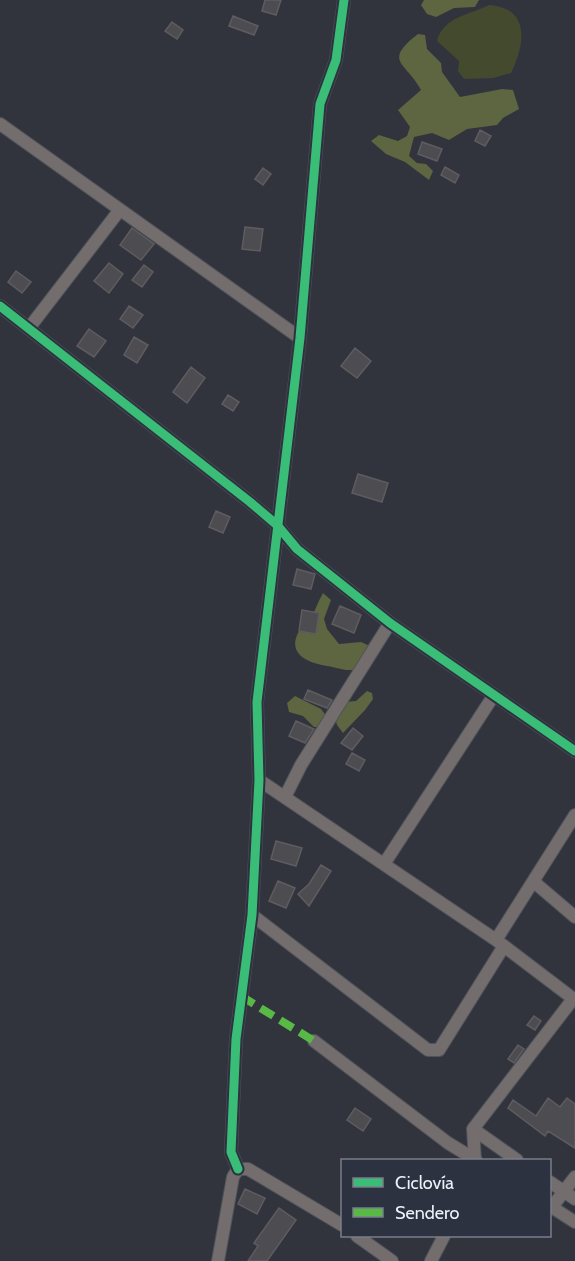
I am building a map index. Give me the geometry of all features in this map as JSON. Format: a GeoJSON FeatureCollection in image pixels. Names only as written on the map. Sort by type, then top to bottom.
{"type":"FeatureCollection","features":[{"type":"Feature","properties":{"kind":"street"},"geometry":{"type":"LineString","coordinates":[[218,1261],[234,1177],[238,1169],[231,1152],[236,1039],[252,915],[259,780],[257,702],[300,338],[320,104],[336,60],[344,0]]}},
{"type":"Feature","properties":{"kind":"street"},"geometry":{"type":"LineString","coordinates":[[0,124],[300,338]]}},
{"type":"Feature","properties":{"kind":"street"},"geometry":{"type":"LineString","coordinates":[[29,328],[119,211]]}},
{"type":"Feature","properties":{"kind":"street"},"geometry":{"type":"LineString","coordinates":[[0,306],[277,525],[297,549],[390,623],[575,751]]}},
{"type":"Feature","properties":{"kind":"street"},"geometry":{"type":"LineString","coordinates":[[285,797],[302,765],[390,623]]}},
{"type":"Feature","properties":{"kind":"street"},"geometry":{"type":"LineString","coordinates":[[384,864],[494,695]]}},
{"type":"Feature","properties":{"kind":"street"},"geometry":{"type":"LineString","coordinates":[[259,780],[500,943],[574,1000],[473,1129],[476,1159]]}},
{"type":"Feature","properties":{"kind":"street"},"geometry":{"type":"LineString","coordinates":[[252,915],[428,1050],[439,1050],[534,882],[575,815]]}},
{"type":"Feature","properties":{"kind":"street"},"geometry":{"type":"LineString","coordinates":[[534,882],[575,917]]}},
{"type":"Feature","properties":{"kind":"street"},"geometry":{"type":"LineString","coordinates":[[314,1041],[448,1143],[474,1159]]}},
{"type":"Feature","properties":{"kind":"street"},"geometry":{"type":"LineString","coordinates":[[473,1129],[514,1159]]}},
{"type":"Feature","properties":{"kind":"street"},"geometry":{"type":"LineString","coordinates":[[238,1169],[248,1169],[341,1224]]}},
{"type":"Feature","properties":{"kind":"street"},"geometry":{"type":"LineString","coordinates":[[551,1205],[575,1177]]}},
{"type":"Feature","properties":{"kind":"street"},"geometry":{"type":"LineString","coordinates":[[551,1183],[575,1199]]}},
{"type":"Feature","properties":{"kind":"street"},"geometry":{"type":"LineString","coordinates":[[551,1207],[575,1222]]}},
{"type":"Feature","properties":{"kind":"street"},"geometry":{"type":"LineString","coordinates":[[358,1237],[392,1261]]}},
{"type":"Feature","properties":{"kind":"street"},"geometry":{"type":"LineString","coordinates":[[431,1261],[443,1237]]}},
{"type":"Feature","properties":{"kind":"green space"},"geometry":{"type":"Polygon","coordinates":[[[424,0],[479,0],[475,7],[454,8],[436,17],[427,14],[421,5],[424,0]]]}},
{"type":"Feature","properties":{"kind":"green space"},"geometry":{"type":"Polygon","coordinates":[[[489,5],[503,8],[518,20],[521,40],[516,62],[511,73],[493,78],[464,79],[458,71],[459,61],[437,41],[440,33],[451,22],[489,5]]]}},
{"type":"Feature","properties":{"kind":"green space"},"geometry":{"type":"Polygon","coordinates":[[[418,34],[425,35],[427,49],[441,63],[442,72],[460,97],[502,89],[513,90],[519,109],[503,118],[497,125],[467,129],[449,140],[432,133],[414,137],[409,156],[417,163],[426,164],[433,171],[429,180],[405,162],[386,154],[371,141],[379,135],[398,141],[407,136],[410,127],[398,110],[421,90],[400,62],[399,57],[407,43],[418,34]]]}},
{"type":"Feature","properties":{"kind":"green space"},"geometry":{"type":"Polygon","coordinates":[[[323,593],[331,600],[324,619],[327,629],[339,644],[361,642],[370,646],[359,669],[347,670],[320,665],[307,660],[298,652],[295,641],[298,633],[311,619],[323,593]]]}},
{"type":"Feature","properties":{"kind":"green space"},"geometry":{"type":"Polygon","coordinates":[[[367,691],[372,693],[373,699],[343,733],[337,725],[334,714],[345,702],[356,701],[367,691]]]}},
{"type":"Feature","properties":{"kind":"green space"},"geometry":{"type":"Polygon","coordinates":[[[295,696],[321,709],[327,717],[318,727],[314,727],[303,716],[289,712],[287,703],[295,696]]]}},
{"type":"Feature","properties":{"kind":"building"},"geometry":{"type":"Polygon","coordinates":[[[265,0],[281,0],[276,15],[262,11],[265,0]]]}},
{"type":"Feature","properties":{"kind":"building"},"geometry":{"type":"Polygon","coordinates":[[[233,16],[258,26],[254,35],[229,26],[233,16]]]}},
{"type":"Feature","properties":{"kind":"building"},"geometry":{"type":"Polygon","coordinates":[[[172,22],[183,30],[177,39],[165,31],[172,22]]]}},
{"type":"Feature","properties":{"kind":"building"},"geometry":{"type":"Polygon","coordinates":[[[480,130],[491,136],[485,146],[475,141],[480,130]]]}},
{"type":"Feature","properties":{"kind":"building"},"geometry":{"type":"Polygon","coordinates":[[[422,142],[442,149],[437,161],[418,154],[422,142]]]}},
{"type":"Feature","properties":{"kind":"building"},"geometry":{"type":"Polygon","coordinates":[[[445,167],[459,175],[455,183],[441,175],[445,167]]]}},
{"type":"Feature","properties":{"kind":"building"},"geometry":{"type":"Polygon","coordinates":[[[263,168],[271,174],[263,185],[255,179],[263,168]]]}},
{"type":"Feature","properties":{"kind":"building"},"geometry":{"type":"Polygon","coordinates":[[[245,227],[263,229],[260,251],[242,249],[245,227]]]}},
{"type":"Feature","properties":{"kind":"building"},"geometry":{"type":"Polygon","coordinates":[[[132,228],[154,244],[141,260],[120,245],[132,228]]]}},
{"type":"Feature","properties":{"kind":"building"},"geometry":{"type":"Polygon","coordinates":[[[109,263],[123,274],[109,293],[94,281],[109,263]]]}},
{"type":"Feature","properties":{"kind":"building"},"geometry":{"type":"Polygon","coordinates":[[[144,265],[153,272],[142,287],[132,280],[144,265]]]}},
{"type":"Feature","properties":{"kind":"building"},"geometry":{"type":"Polygon","coordinates":[[[16,271],[31,282],[22,293],[8,282],[16,271]]]}},
{"type":"Feature","properties":{"kind":"building"},"geometry":{"type":"Polygon","coordinates":[[[129,306],[143,315],[133,328],[120,319],[129,306]]]}},
{"type":"Feature","properties":{"kind":"building"},"geometry":{"type":"Polygon","coordinates":[[[89,329],[106,341],[94,357],[77,346],[89,329]]]}},
{"type":"Feature","properties":{"kind":"building"},"geometry":{"type":"Polygon","coordinates":[[[134,337],[148,345],[137,363],[124,355],[134,337]]]}},
{"type":"Feature","properties":{"kind":"building"},"geometry":{"type":"Polygon","coordinates":[[[355,348],[371,361],[357,378],[341,366],[355,348]]]}},
{"type":"Feature","properties":{"kind":"building"},"geometry":{"type":"Polygon","coordinates":[[[191,367],[205,378],[187,403],[173,392],[191,367]]]}},
{"type":"Feature","properties":{"kind":"building"},"geometry":{"type":"Polygon","coordinates":[[[228,395],[239,402],[233,411],[222,404],[228,395]]]}},
{"type":"Feature","properties":{"kind":"building"},"geometry":{"type":"Polygon","coordinates":[[[358,474],[388,483],[382,502],[352,493],[358,474]]]}},
{"type":"Feature","properties":{"kind":"building"},"geometry":{"type":"Polygon","coordinates":[[[216,511],[230,517],[223,533],[209,527],[216,511]]]}},
{"type":"Feature","properties":{"kind":"building"},"geometry":{"type":"Polygon","coordinates":[[[297,569],[315,574],[311,589],[293,585],[297,569]]]}},
{"type":"Feature","properties":{"kind":"building"},"geometry":{"type":"Polygon","coordinates":[[[340,606],[361,615],[354,633],[332,624],[340,606]]]}},
{"type":"Feature","properties":{"kind":"building"},"geometry":{"type":"Polygon","coordinates":[[[302,610],[319,613],[316,634],[299,631],[302,610]]]}},
{"type":"Feature","properties":{"kind":"building"},"geometry":{"type":"Polygon","coordinates":[[[308,690],[332,700],[327,708],[304,699],[308,690]]]}},
{"type":"Feature","properties":{"kind":"building"},"geometry":{"type":"Polygon","coordinates":[[[296,721],[314,729],[305,743],[289,736],[296,721]]]}},
{"type":"Feature","properties":{"kind":"building"},"geometry":{"type":"Polygon","coordinates":[[[353,728],[363,736],[352,750],[341,743],[353,728]]]}},
{"type":"Feature","properties":{"kind":"building"},"geometry":{"type":"Polygon","coordinates":[[[352,753],[365,760],[359,771],[346,764],[352,753]]]}},
{"type":"Feature","properties":{"kind":"building"},"geometry":{"type":"Polygon","coordinates":[[[276,841],[302,848],[296,866],[271,859],[276,841]]]}},
{"type":"Feature","properties":{"kind":"building"},"geometry":{"type":"Polygon","coordinates":[[[321,865],[331,871],[309,906],[298,894],[309,884],[321,865]]]}},
{"type":"Feature","properties":{"kind":"building"},"geometry":{"type":"Polygon","coordinates":[[[278,881],[295,888],[286,908],[269,901],[278,881]]]}},
{"type":"Feature","properties":{"kind":"building"},"geometry":{"type":"Polygon","coordinates":[[[534,1016],[541,1021],[535,1030],[527,1025],[534,1016]]]}},
{"type":"Feature","properties":{"kind":"building"},"geometry":{"type":"Polygon","coordinates":[[[518,1045],[524,1049],[514,1063],[508,1059],[518,1045]]]}},
{"type":"Feature","properties":{"kind":"building"},"geometry":{"type":"Polygon","coordinates":[[[548,1098],[560,1107],[567,1098],[575,1104],[575,1148],[548,1131],[545,1136],[508,1108],[513,1100],[536,1116],[548,1098]]]}},
{"type":"Feature","properties":{"kind":"building"},"geometry":{"type":"Polygon","coordinates":[[[355,1108],[371,1119],[363,1131],[347,1120],[355,1108]]]}},
{"type":"Feature","properties":{"kind":"building"},"geometry":{"type":"Polygon","coordinates":[[[245,1189],[265,1198],[257,1214],[238,1204],[245,1189]]]}},
{"type":"Feature","properties":{"kind":"building"},"geometry":{"type":"Polygon","coordinates":[[[279,1208],[296,1220],[267,1261],[248,1261],[258,1246],[254,1243],[279,1208]]]}},
{"type":"Feature","properties":{"kind":"marked path"},"geometry":{"type":"LineString","coordinates":[[241,996],[314,1041]]}},
{"type":"Feature","properties":{"kind":"cycle path"},"geometry":{"type":"LineString","coordinates":[[238,1169],[231,1152],[236,1039],[252,915],[259,780],[257,702],[300,338],[320,104],[336,60],[344,0]]}},
{"type":"Feature","properties":{"kind":"cycle path"},"geometry":{"type":"LineString","coordinates":[[0,306],[250,502],[277,525],[297,549],[390,623],[575,751]]}}]}
